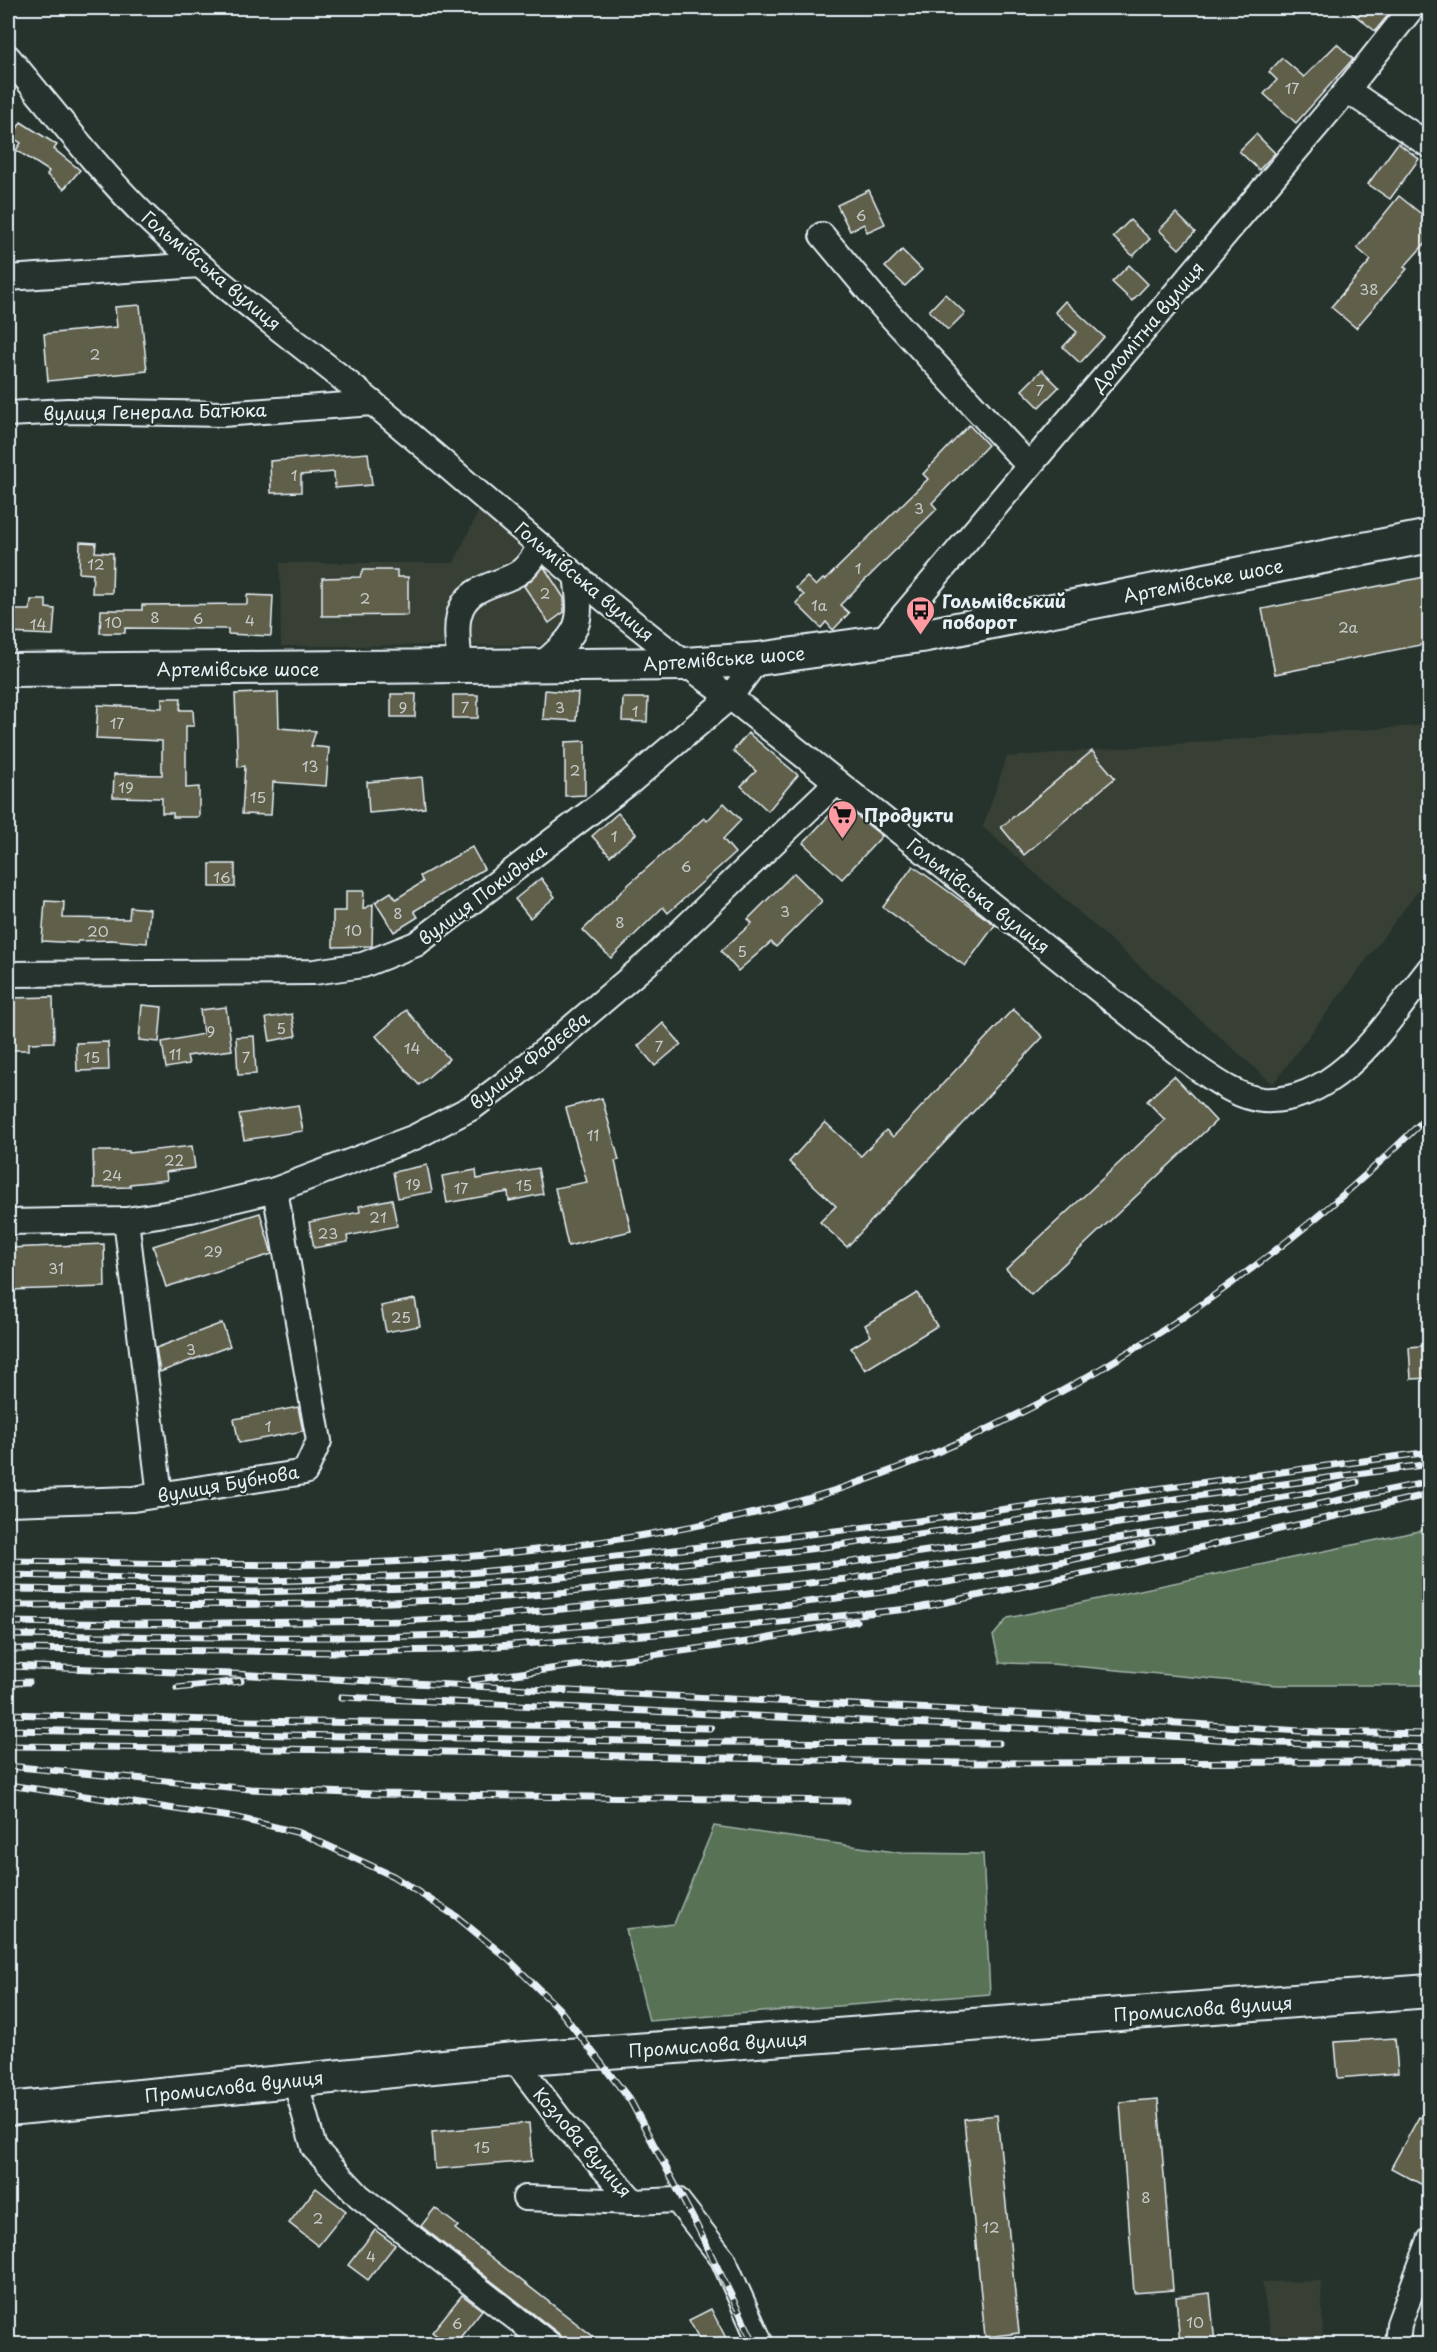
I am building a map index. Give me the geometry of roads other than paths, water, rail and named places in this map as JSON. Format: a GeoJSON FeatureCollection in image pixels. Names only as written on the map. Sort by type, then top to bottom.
{"type":"FeatureCollection","features":[{"type":"Feature","properties":{"kind":"main road","name":"Артемівське шосе"},"geometry":{"type":"LineString","coordinates":[[8,670],[685,664],[758,659],[880,643],[1430,536]]}},
{"type":"Feature","properties":{"kind":"main road","name":"Промислова вулиця"},"geometry":{"type":"LineString","coordinates":[[8,2109],[514,2059],[1430,1991]]}},
{"type":"Feature","properties":{"kind":"street","name":"Доломітна вулиця"},"geometry":{"type":"LineString","coordinates":[[880,643],[1347,90],[1412,8]]}},
{"type":"Feature","properties":{"kind":"street","name":"Гольмівська вулиця"},"geometry":{"type":"LineString","coordinates":[[8,57],[130,199],[200,265],[373,403],[685,664],[730,697],[1197,1068],[1229,1089],[1261,1100],[1280,1099],[1305,1093],[1332,1080],[1354,1062],[1430,968]]}},
{"type":"Feature","properties":{"kind":"street"},"geometry":{"type":"LineString","coordinates":[[1347,90],[1430,146]]}},
{"type":"Feature","properties":{"kind":"street"},"geometry":{"type":"LineString","coordinates":[[822,235],[878,302],[1029,466]]}},
{"type":"Feature","properties":{"kind":"street"},"geometry":{"type":"LineString","coordinates":[[8,279],[200,265]]}},
{"type":"Feature","properties":{"kind":"street","name":"вулиця Генерала Батюка"},"geometry":{"type":"LineString","coordinates":[[8,414],[68,411],[224,414],[373,403]]}},
{"type":"Feature","properties":{"kind":"street"},"geometry":{"type":"LineString","coordinates":[[460,666],[459,613],[477,590],[495,581],[510,578],[523,570],[542,546]]}},
{"type":"Feature","properties":{"kind":"street"},"geometry":{"type":"LineString","coordinates":[[541,666],[565,644],[577,625],[580,608],[576,575]]}},
{"type":"Feature","properties":{"kind":"street","name":"вулиця Покидька"},"geometry":{"type":"LineString","coordinates":[[8,974],[315,972],[363,965],[416,944],[630,782],[730,697],[758,659]]}},
{"type":"Feature","properties":{"kind":"street","name":"вулиця Фадєєва"},"geometry":{"type":"LineString","coordinates":[[8,1222],[126,1221],[190,1210],[274,1190],[415,1137],[473,1107],[517,1074],[650,961],[837,782]]}},
{"type":"Feature","properties":{"kind":"street","name":"вулиця Бубнова"},"geometry":{"type":"LineString","coordinates":[[8,1503],[132,1499],[305,1472],[319,1441],[274,1190]]}},
{"type":"Feature","properties":{"kind":"street"},"geometry":{"type":"LineString","coordinates":[[126,1221],[160,1495]]}},
{"type":"Feature","properties":{"kind":"street","name":"Козлова вулиця"},"geometry":{"type":"LineString","coordinates":[[514,2059],[562,2122],[634,2202],[677,2200],[723,2259],[761,2344]]}},
{"type":"Feature","properties":{"kind":"street"},"geometry":{"type":"LineString","coordinates":[[295,2080],[314,2148],[359,2196],[549,2344]]}},
{"type":"Feature","properties":{"kind":"street"},"geometry":{"type":"LineString","coordinates":[[525,2198],[634,2202]]}},
{"type":"Feature","properties":{"kind":"street"},"geometry":{"type":"LineString","coordinates":[[1397,2344],[1399,2324],[1430,2240]]}},
{"type":"Feature","properties":{"kind":"railway"},"geometry":{"type":"LineString","coordinates":[[8,1561],[293,1565],[388,1562],[486,1555],[585,1544],[684,1528],[779,1507],[869,1479],[958,1443],[1045,1400],[1129,1352],[1211,1298],[1289,1240],[1362,1178],[1430,1114]]}},
{"type":"Feature","properties":{"kind":"railway"},"geometry":{"type":"LineString","coordinates":[[8,1575],[268,1581],[447,1575],[910,1522],[1430,1452]]}},
{"type":"Feature","properties":{"kind":"railway"},"geometry":{"type":"LineString","coordinates":[[8,1589],[253,1592],[411,1588],[534,1580],[809,1549],[1430,1464]]}},
{"type":"Feature","properties":{"kind":"railway"},"geometry":{"type":"LineString","coordinates":[[8,1605],[339,1604],[571,1592],[845,1563],[1222,1508],[1357,1482]]}},
{"type":"Feature","properties":{"kind":"railway"},"geometry":{"type":"LineString","coordinates":[[8,1622],[137,1624],[399,1621],[478,1617],[583,1607],[846,1579],[1245,1519],[1430,1482]]}},
{"type":"Feature","properties":{"kind":"railway"},"geometry":{"type":"LineString","coordinates":[[8,1649],[331,1652],[445,1650],[670,1633],[918,1608],[1130,1564],[1430,1494]]}},
{"type":"Feature","properties":{"kind":"railway"},"geometry":{"type":"LineString","coordinates":[[8,1635],[362,1637],[539,1629],[849,1597],[1031,1568],[1152,1542]]}},
{"type":"Feature","properties":{"kind":"railway"},"geometry":{"type":"LineString","coordinates":[[471,1680],[754,1641],[856,1621]]}},
{"type":"Feature","properties":{"kind":"railway"},"geometry":{"type":"LineString","coordinates":[[8,1666],[231,1674],[1054,1715],[1316,1732],[1430,1734]]}},
{"type":"Feature","properties":{"kind":"railway"},"geometry":{"type":"LineString","coordinates":[[177,1688],[241,1681]]}},
{"type":"Feature","properties":{"kind":"railway"},"geometry":{"type":"LineString","coordinates":[[8,1683],[29,1682]]}},
{"type":"Feature","properties":{"kind":"railway"},"geometry":{"type":"LineString","coordinates":[[341,1697],[1105,1732],[1279,1743],[1430,1748]]}},
{"type":"Feature","properties":{"kind":"railway"},"geometry":{"type":"LineString","coordinates":[[8,1714],[247,1721],[711,1728]]}},
{"type":"Feature","properties":{"kind":"railway"},"geometry":{"type":"LineString","coordinates":[[8,1730],[686,1742],[999,1743]]}},
{"type":"Feature","properties":{"kind":"railway"},"geometry":{"type":"LineString","coordinates":[[8,1746],[350,1750],[960,1763],[1430,1762]]}},
{"type":"Feature","properties":{"kind":"railway"},"geometry":{"type":"LineString","coordinates":[[8,1766],[250,1789],[375,1794],[847,1801]]}},
{"type":"Feature","properties":{"kind":"railway"},"geometry":{"type":"LineString","coordinates":[[8,1785],[238,1818],[300,1833],[393,1876],[457,1917],[508,1959],[559,2009],[630,2100],[697,2226],[755,2344]]}},
{"type":"Feature","properties":{"kind":"place","name":"Гольмівський поворот"},"geometry":{"type":"Point","coordinates":[921,636]}},
{"type":"Feature","properties":{"kind":"place","name":"Продукти"},"geometry":{"type":"Point","coordinates":[843,840]}}]}
